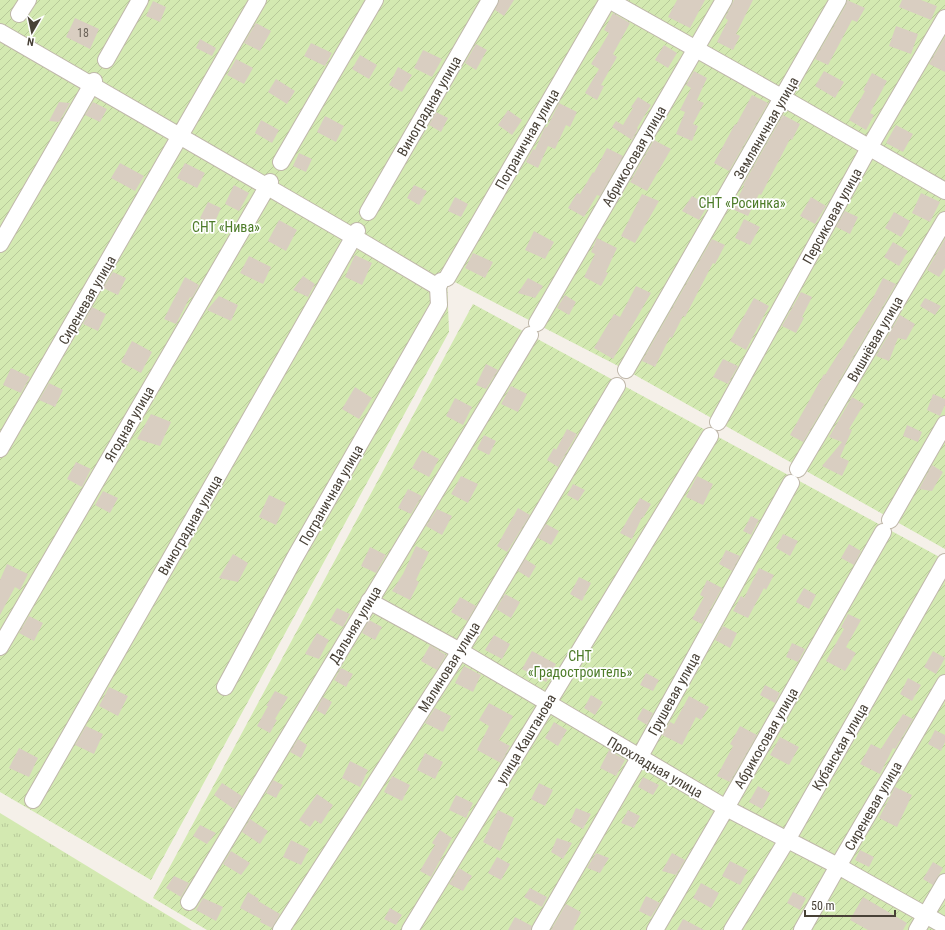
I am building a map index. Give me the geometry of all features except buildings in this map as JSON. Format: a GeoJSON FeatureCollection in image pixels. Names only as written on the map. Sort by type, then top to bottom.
{"type":"FeatureCollection","features":[{"type":"Feature","properties":{"kind":"street"},"geometry":{"type":"LineString","coordinates":[[19,14],[28,0]]}},
{"type":"Feature","properties":{"kind":"street"},"geometry":{"type":"LineString","coordinates":[[106,60],[140,0]]}},
{"type":"Feature","properties":{"kind":"street","name":"Сиреневая улица"},"geometry":{"type":"LineString","coordinates":[[0,449],[258,0]]}},
{"type":"Feature","properties":{"kind":"street"},"geometry":{"type":"LineString","coordinates":[[282,162],[375,0]]}},
{"type":"Feature","properties":{"kind":"street","name":"Виноградная улица"},"geometry":{"type":"LineString","coordinates":[[368,212],[490,0]]}},
{"type":"Feature","properties":{"kind":"street"},"geometry":{"type":"LineString","coordinates":[[609,0],[945,191]]}},
{"type":"Feature","properties":{"kind":"street","name":"Пограничная улица"},"geometry":{"type":"LineString","coordinates":[[225,687],[294,559],[440,305],[442,282],[609,0]]}},
{"type":"Feature","properties":{"kind":"street","name":"Абрикосовая улица"},"geometry":{"type":"LineString","coordinates":[[533,330],[724,0]]}},
{"type":"Feature","properties":{"kind":"street","name":"Земляничная улица"},"geometry":{"type":"LineString","coordinates":[[630,365],[838,0]]}},
{"type":"Feature","properties":{"kind":"street","name":"Персиковая улица"},"geometry":{"type":"LineString","coordinates":[[720,419],[869,148],[945,18]]}},
{"type":"Feature","properties":{"kind":"street"},"geometry":{"type":"LineString","coordinates":[[4,37],[176,143],[269,184],[353,239],[442,282]]}},
{"type":"Feature","properties":{"kind":"street"},"geometry":{"type":"LineString","coordinates":[[0,244],[89,89]]}},
{"type":"Feature","properties":{"kind":"street","name":"Ягодная улица"},"geometry":{"type":"LineString","coordinates":[[0,647],[269,184]]}},
{"type":"Feature","properties":{"kind":"street","name":"Вишнёвая улица"},"geometry":{"type":"LineString","coordinates":[[782,498],[945,220]]}},
{"type":"Feature","properties":{"kind":"street","name":"Виноградная улица"},"geometry":{"type":"LineString","coordinates":[[33,800],[353,239]]}},
{"type":"Feature","properties":{"kind":"street","name":"Дальняя улица"},"geometry":{"type":"LineString","coordinates":[[189,902],[533,330]]}},
{"type":"Feature","properties":{"kind":"street","name":"Малиновая улица"},"geometry":{"type":"LineString","coordinates":[[281,930],[460,651],[614,392]]}},
{"type":"Feature","properties":{"kind":"street","name":"Абрикосовая улица"},"geometry":{"type":"LineString","coordinates":[[655,930],[945,424]]}},
{"type":"Feature","properties":{"kind":"street","name":"улица Каштанова"},"geometry":{"type":"LineString","coordinates":[[410,930],[707,441]]}},
{"type":"Feature","properties":{"kind":"street","name":"Грушевая улица"},"geometry":{"type":"LineString","coordinates":[[540,930],[639,758],[782,498]]}},
{"type":"Feature","properties":{"kind":"street","name":"Кубанская улица"},"geometry":{"type":"LineString","coordinates":[[732,930],[787,840],[945,562]]}},
{"type":"Feature","properties":{"kind":"street","name":"Прохладная улица"},"geometry":{"type":"LineString","coordinates":[[369,601],[548,702],[639,758],[726,808],[838,866],[945,926]]}},
{"type":"Feature","properties":{"kind":"street","name":"Сиреневая улица"},"geometry":{"type":"LineString","coordinates":[[802,930],[945,683]]}},
{"type":"Feature","properties":{"kind":"street"},"geometry":{"type":"LineString","coordinates":[[917,930],[945,882]]}},
{"type":"Feature","properties":{"kind":"green space","name":"СНТ «Нива»"},"geometry":{"type":"Polygon","coordinates":[[[0,0],[945,0],[945,549],[626,370],[447,278],[449,332],[151,880],[0,792],[0,0]]]}},
{"type":"Feature","properties":{"kind":"green space","name":"СНТ «Градостроитель»"},"geometry":{"type":"Polygon","coordinates":[[[473,304],[945,560],[945,930],[207,930],[153,898],[473,304]]]}},
{"type":"Feature","properties":{"kind":"green space"},"geometry":{"type":"Polygon","coordinates":[[[0,813],[192,930],[0,930],[0,813]]]}},
{"type":"Feature","properties":{"kind":"park label","name":"СНТ «Росинка»"},"geometry":{"type":"Point","coordinates":[742,203]}}]}
